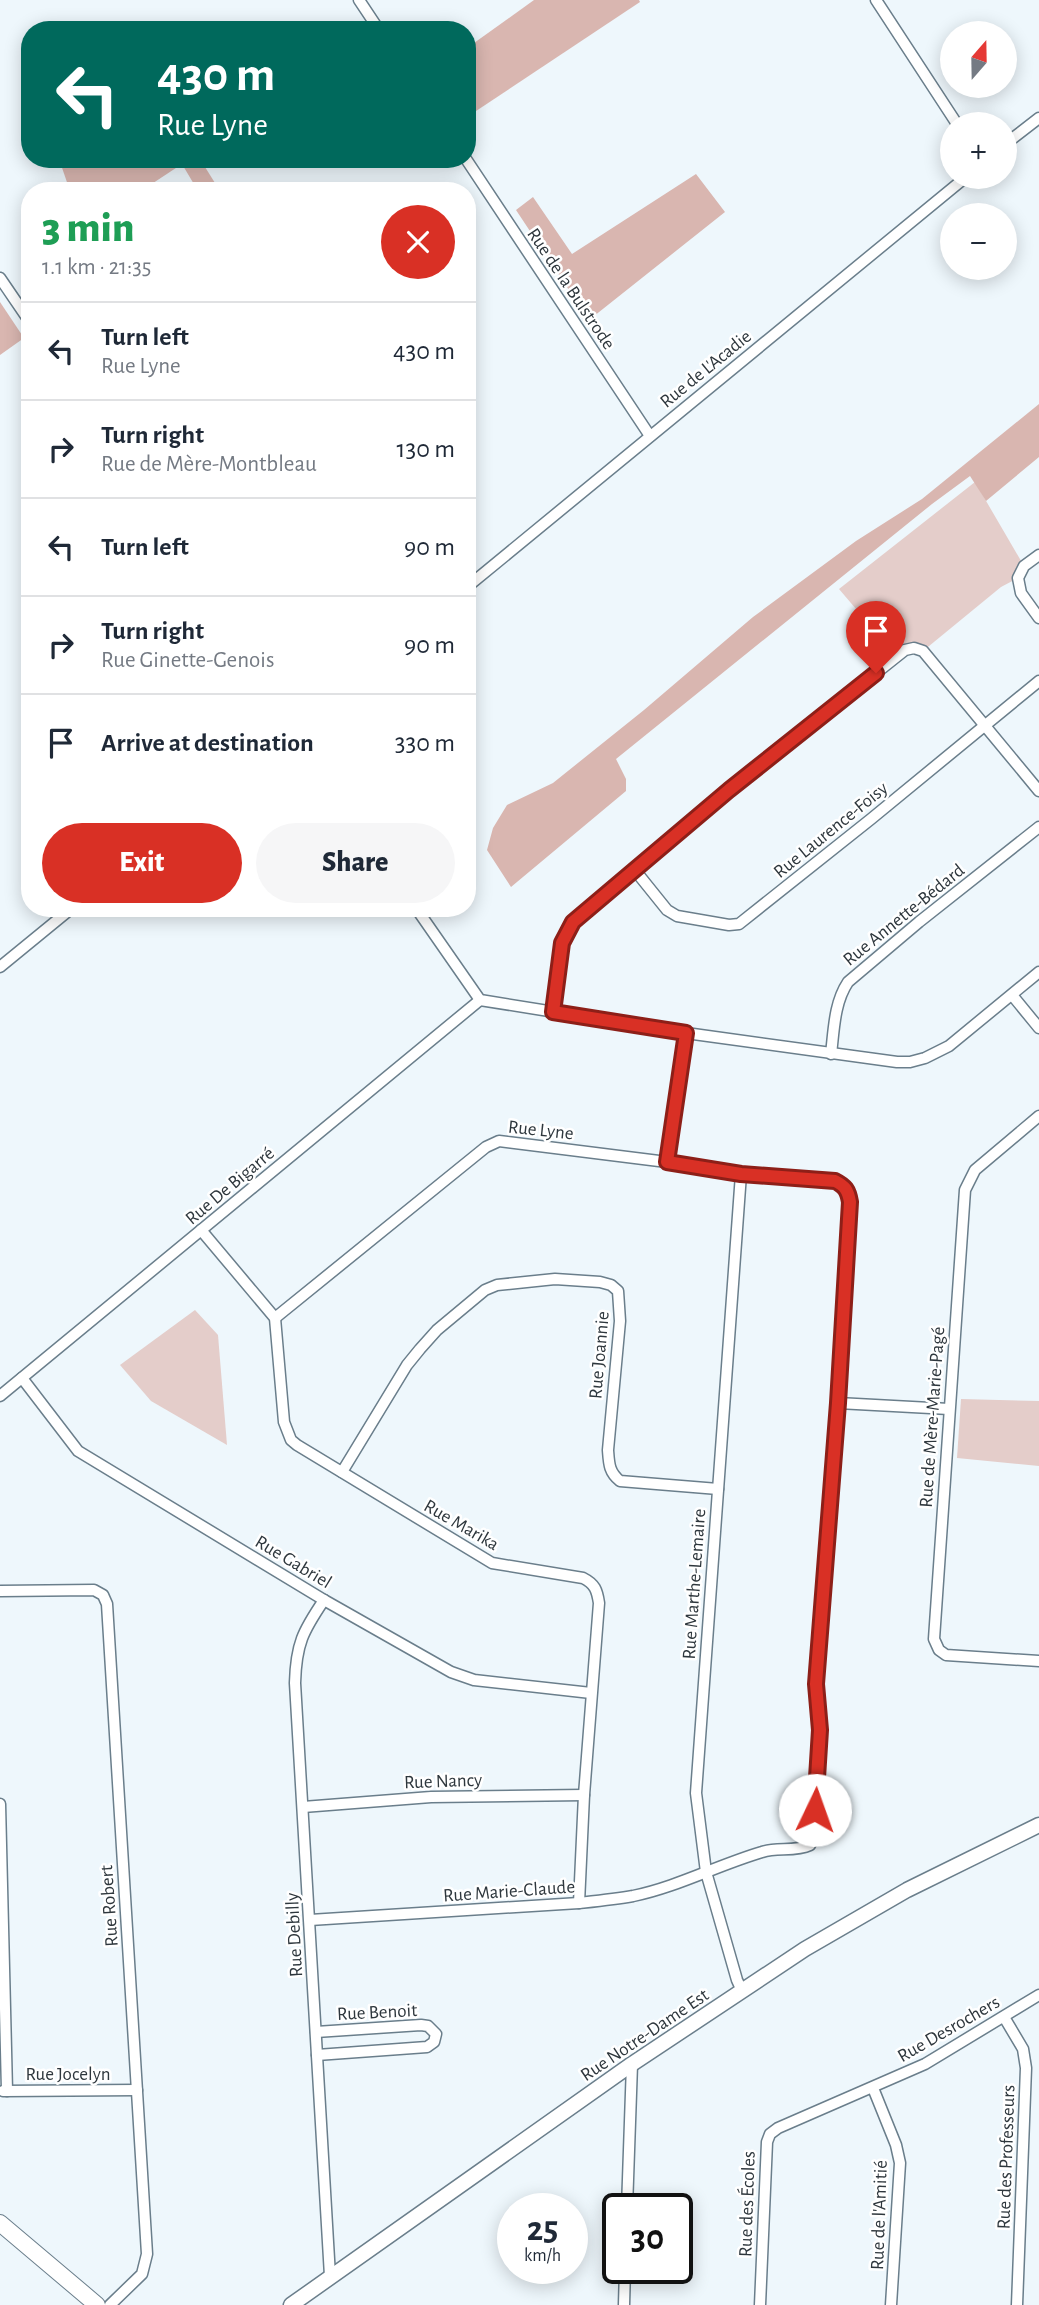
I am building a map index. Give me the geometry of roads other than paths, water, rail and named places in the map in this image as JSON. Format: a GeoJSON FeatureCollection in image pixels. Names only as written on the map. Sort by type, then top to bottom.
{"type":"FeatureCollection","features":[{"type":"Feature","properties":{"kind":"main road"},"geometry":{"type":"LineString","coordinates":[[0,2223],[97,2305]]}},
{"type":"Feature","properties":{"kind":"street"},"geometry":{"type":"LineString","coordinates":[[359,0],[373,21]]}},
{"type":"Feature","properties":{"kind":"street"},"geometry":{"type":"LineString","coordinates":[[876,0],[949,112]]}},
{"type":"Feature","properties":{"kind":"street"},"geometry":{"type":"LineString","coordinates":[[1017,135],[1039,118]]}},
{"type":"Feature","properties":{"kind":"street","name":"Rue de la Bulstrode"},"geometry":{"type":"LineString","coordinates":[[472,168],[650,436]]}},
{"type":"Feature","properties":{"kind":"street","name":"Rue de L'Acadie"},"geometry":{"type":"LineString","coordinates":[[476,580],[951,189]]}},
{"type":"Feature","properties":{"kind":"street"},"geometry":{"type":"LineString","coordinates":[[0,278],[21,310]]}},
{"type":"Feature","properties":{"kind":"street"},"geometry":{"type":"LineString","coordinates":[[1039,555],[1024,566],[1018,578],[1021,593],[1039,618]]}},
{"type":"Feature","properties":{"kind":"street"},"geometry":{"type":"LineString","coordinates":[[553,1012],[559,960],[566,932],[573,922],[905,650],[914,648],[923,651],[1039,791]]}},
{"type":"Feature","properties":{"kind":"street","name":"Rue Laurence-Foisy"},"geometry":{"type":"LineString","coordinates":[[635,869],[667,910],[677,916],[729,925],[738,924],[1039,681]]}},
{"type":"Feature","properties":{"kind":"street","name":"Rue Annette-Bédard"},"geometry":{"type":"LineString","coordinates":[[831,1054],[837,1007],[841,992],[848,982],[1039,827]]}},
{"type":"Feature","properties":{"kind":"street"},"geometry":{"type":"LineString","coordinates":[[0,967],[61,917]]}},
{"type":"Feature","properties":{"kind":"street"},"geometry":{"type":"LineString","coordinates":[[422,917],[480,1000],[686,1033],[897,1062],[925,1058],[949,1046],[1039,972]]}},
{"type":"Feature","properties":{"kind":"street"},"geometry":{"type":"LineString","coordinates":[[1012,995],[1039,1028]]}},
{"type":"Feature","properties":{"kind":"street","name":"Rue De Bigarré"},"geometry":{"type":"LineString","coordinates":[[0,1396],[480,1000]]}},
{"type":"Feature","properties":{"kind":"street"},"geometry":{"type":"LineString","coordinates":[[667,1162],[686,1033]]}},
{"type":"Feature","properties":{"kind":"street","name":"Rue de Mère-Marie-Pagé"},"geometry":{"type":"LineString","coordinates":[[1039,1116],[975,1170],[965,1190],[934,1639],[939,1650],[946,1655],[1039,1661]]}},
{"type":"Feature","properties":{"kind":"street","name":"Rue Lyne"},"geometry":{"type":"LineString","coordinates":[[275,1318],[486,1147],[499,1141],[741,1174],[835,1181],[845,1186],[850,1202]]}},
{"type":"Feature","properties":{"kind":"street","name":"Rue Marthe-Lemaire"},"geometry":{"type":"LineString","coordinates":[[741,1174],[696,1793],[706,1872],[742,1991]]}},
{"type":"Feature","properties":{"kind":"street","name":"Rue Marie-Claude"},"geometry":{"type":"LineString","coordinates":[[310,1920],[579,1903],[634,1896],[763,1851],[810,1845],[814,1837],[820,1730],[816,1684],[838,1403],[850,1202]]}},
{"type":"Feature","properties":{"kind":"street"},"geometry":{"type":"LineString","coordinates":[[201,1230],[275,1318]]}},
{"type":"Feature","properties":{"kind":"street","name":"Rue Joannie"},"geometry":{"type":"LineString","coordinates":[[342,1472],[407,1366],[437,1330],[485,1290],[497,1285],[555,1279],[611,1284],[618,1291],[620,1321],[608,1450],[609,1468],[613,1475],[620,1481],[718,1489]]}},
{"type":"Feature","properties":{"kind":"street","name":"Rue Marika"},"geometry":{"type":"LineString","coordinates":[[275,1318],[286,1431],[291,1440],[492,1563],[583,1578],[593,1583],[599,1603],[584,1795],[579,1903]]}},
{"type":"Feature","properties":{"kind":"street","name":"Rue Gabriel"},"geometry":{"type":"LineString","coordinates":[[22,1378],[78,1451],[324,1600],[460,1676],[474,1680],[591,1693]]}},
{"type":"Feature","properties":{"kind":"street"},"geometry":{"type":"LineString","coordinates":[[838,1403],[949,1409]]}},
{"type":"Feature","properties":{"kind":"street","name":"Rue Robert"},"geometry":{"type":"LineString","coordinates":[[0,1591],[94,1590],[103,1595],[107,1604],[147,2254],[142,2274],[110,2305]]}},
{"type":"Feature","properties":{"kind":"street","name":"Rue Debilly"},"geometry":{"type":"LineString","coordinates":[[324,1600],[303,1633],[296,1657],[295,1683],[330,2276]]}},
{"type":"Feature","properties":{"kind":"street","name":"Rue Nancy"},"geometry":{"type":"LineString","coordinates":[[303,1807],[431,1797],[584,1795]]}},
{"type":"Feature","properties":{"kind":"street"},"geometry":{"type":"LineString","coordinates":[[0,1804],[3,2091]]}},
{"type":"Feature","properties":{"kind":"street","name":"Rue Notre-Dame Est"},"geometry":{"type":"LineString","coordinates":[[291,2305],[632,2064],[805,1949],[946,1870],[1039,1825]]}},
{"type":"Feature","properties":{"kind":"street","name":"Rue Desrochers"},"geometry":{"type":"LineString","coordinates":[[873,2088],[925,2064],[1039,1995]]}},
{"type":"Feature","properties":{"kind":"street","name":"Rue des Professeurs"},"geometry":{"type":"LineString","coordinates":[[1004,2017],[1023,2049],[1026,2068],[1017,2305]]}},
{"type":"Feature","properties":{"kind":"street","name":"Rue Benoit"},"geometry":{"type":"LineString","coordinates":[[316,2032],[421,2025],[428,2026],[436,2034],[434,2042],[427,2047],[317,2055]]}},
{"type":"Feature","properties":{"kind":"street"},"geometry":{"type":"LineString","coordinates":[[628,2193],[632,2064]]}},
{"type":"Feature","properties":{"kind":"street","name":"Rue des Écoles"},"geometry":{"type":"LineString","coordinates":[[760,2305],[767,2142],[770,2134],[778,2128],[873,2088]]}},
{"type":"Feature","properties":{"kind":"street","name":"Rue de l'Amitié"},"geometry":{"type":"LineString","coordinates":[[873,2088],[901,2163],[891,2305]]}},
{"type":"Feature","properties":{"kind":"street","name":"Rue Jocelyn"},"geometry":{"type":"LineString","coordinates":[[3,2091],[137,2090]]}},
{"type":"Feature","properties":{"kind":"street"},"geometry":{"type":"LineString","coordinates":[[624,2305],[625,2284]]}}]}
